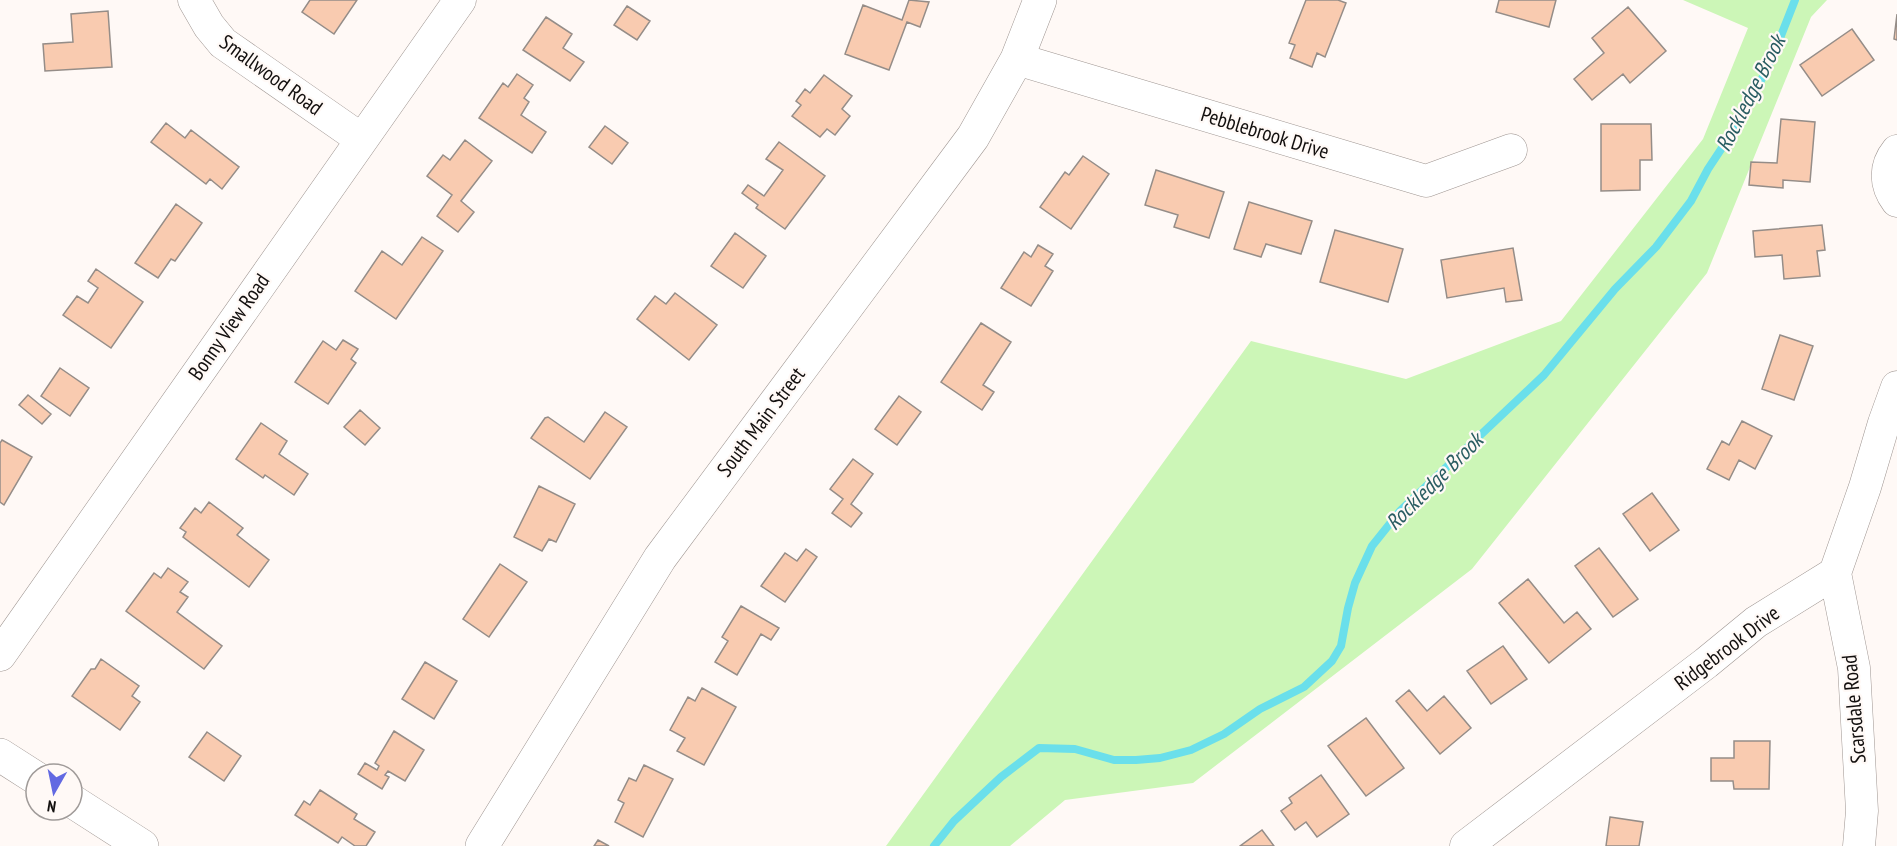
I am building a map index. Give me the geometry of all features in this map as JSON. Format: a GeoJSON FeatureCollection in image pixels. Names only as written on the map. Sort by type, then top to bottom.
{"type":"FeatureCollection","features":[{"type":"Feature","properties":{"kind":"main road","name":"South Main Street"},"geometry":{"type":"LineString","coordinates":[[482,846],[660,558],[973,137],[1017,59],[1040,0]]}},
{"type":"Feature","properties":{"kind":"main road"},"geometry":{"type":"LineString","coordinates":[[0,755],[24,770]]}},
{"type":"Feature","properties":{"kind":"main road"},"geometry":{"type":"LineString","coordinates":[[84,809],[142,846]]}},
{"type":"Feature","properties":{"kind":"street","name":"Smallwood Road"},"geometry":{"type":"LineString","coordinates":[[194,0],[208,26],[224,43],[361,139]]}},
{"type":"Feature","properties":{"kind":"street","name":"Bonny View Road"},"geometry":{"type":"LineString","coordinates":[[0,655],[460,0]]}},
{"type":"Feature","properties":{"kind":"street","name":"Pebblebrook Drive"},"geometry":{"type":"LineString","coordinates":[[1017,59],[1426,181],[1511,150]]}},
{"type":"Feature","properties":{"kind":"street"},"geometry":{"type":"LineString","coordinates":[[1897,151],[1891,158],[1887,170],[1887,182],[1897,201]]}},
{"type":"Feature","properties":{"kind":"street"},"geometry":{"type":"LineString","coordinates":[[1836,573],[1897,387]]}},
{"type":"Feature","properties":{"kind":"street","name":"Ridgebrook Drive"},"geometry":{"type":"LineString","coordinates":[[1466,846],[1706,663],[1756,622],[1836,573]]}},
{"type":"Feature","properties":{"kind":"street","name":"Scarsdale Road"},"geometry":{"type":"LineString","coordinates":[[1836,573],[1854,668],[1862,811],[1858,846]]}},
{"type":"Feature","properties":{"kind":"green space"},"geometry":{"type":"Polygon","coordinates":[[[1683,0],[1827,0],[1811,17],[1707,273],[1472,569],[1193,783],[1065,800],[1010,846],[886,846],[1251,341],[1406,379],[1561,321],[1703,139],[1748,28],[1683,0]]]}},
{"type":"Feature","properties":{"kind":"building"},"geometry":{"type":"Polygon","coordinates":[[[310,0],[357,0],[334,34],[302,12],[310,0]]]}},
{"type":"Feature","properties":{"kind":"building"},"geometry":{"type":"Polygon","coordinates":[[[909,0],[929,2],[920,27],[907,22],[889,70],[845,54],[863,5],[902,20],[909,0]]]}},
{"type":"Feature","properties":{"kind":"building"},"geometry":{"type":"Polygon","coordinates":[[[1306,0],[1338,0],[1346,3],[1325,57],[1317,53],[1312,67],[1290,58],[1295,45],[1289,43],[1306,0]]]}},
{"type":"Feature","properties":{"kind":"building"},"geometry":{"type":"Polygon","coordinates":[[[1499,0],[1556,0],[1549,27],[1496,12],[1499,0]]]}},
{"type":"Feature","properties":{"kind":"building"},"geometry":{"type":"Polygon","coordinates":[[[627,6],[650,21],[637,40],[614,25],[627,6]]]}},
{"type":"Feature","properties":{"kind":"building"},"geometry":{"type":"Polygon","coordinates":[[[1628,7],[1666,51],[1630,83],[1623,74],[1592,100],[1574,79],[1604,53],[1592,38],[1628,7]]]}},
{"type":"Feature","properties":{"kind":"building"},"geometry":{"type":"Polygon","coordinates":[[[108,11],[112,67],[45,71],[43,44],[73,42],[71,14],[108,11]]]}},
{"type":"Feature","properties":{"kind":"building"},"geometry":{"type":"Polygon","coordinates":[[[1897,14],[1897,40],[1894,39],[1897,14]]]}},
{"type":"Feature","properties":{"kind":"building"},"geometry":{"type":"Polygon","coordinates":[[[546,17],[572,34],[563,48],[584,62],[570,81],[523,50],[546,17]]]}},
{"type":"Feature","properties":{"kind":"building"},"geometry":{"type":"Polygon","coordinates":[[[1852,29],[1874,60],[1822,96],[1800,65],[1852,29]]]}},
{"type":"Feature","properties":{"kind":"building"},"geometry":{"type":"Polygon","coordinates":[[[517,74],[533,85],[524,98],[529,102],[521,115],[546,132],[532,153],[479,118],[503,83],[508,87],[517,74]]]}},
{"type":"Feature","properties":{"kind":"building"},"geometry":{"type":"Polygon","coordinates":[[[824,75],[852,96],[842,109],[850,116],[835,135],[827,129],[820,137],[792,116],[801,105],[796,101],[805,89],[810,93],[824,75]]]}},
{"type":"Feature","properties":{"kind":"building"},"geometry":{"type":"Polygon","coordinates":[[[1781,119],[1815,122],[1810,182],[1783,180],[1783,188],[1749,185],[1751,162],[1777,163],[1781,119]]]}},
{"type":"Feature","properties":{"kind":"building"},"geometry":{"type":"Polygon","coordinates":[[[166,123],[185,138],[191,130],[239,167],[222,189],[210,179],[206,184],[151,142],[166,123]]]}},
{"type":"Feature","properties":{"kind":"building"},"geometry":{"type":"Polygon","coordinates":[[[1601,124],[1651,124],[1652,160],[1640,160],[1640,190],[1601,191],[1601,124]]]}},
{"type":"Feature","properties":{"kind":"building"},"geometry":{"type":"Polygon","coordinates":[[[605,126],[628,143],[612,164],[589,147],[605,126]]]}},
{"type":"Feature","properties":{"kind":"building"},"geometry":{"type":"Polygon","coordinates":[[[465,140],[492,161],[461,201],[474,212],[458,232],[437,216],[452,195],[427,176],[443,155],[450,160],[465,140]]]}},
{"type":"Feature","properties":{"kind":"building"},"geometry":{"type":"Polygon","coordinates":[[[779,142],[825,176],[785,229],[756,208],[758,205],[742,193],[748,185],[764,196],[783,170],[766,159],[779,142]]]}},
{"type":"Feature","properties":{"kind":"building"},"geometry":{"type":"Polygon","coordinates":[[[1083,156],[1109,174],[1071,229],[1040,207],[1065,172],[1069,175],[1083,156]]]}},
{"type":"Feature","properties":{"kind":"building"},"geometry":{"type":"Polygon","coordinates":[[[1156,170],[1224,192],[1209,238],[1174,227],[1178,215],[1145,205],[1156,170]]]}},
{"type":"Feature","properties":{"kind":"building"},"geometry":{"type":"Polygon","coordinates":[[[1249,202],[1312,221],[1301,254],[1266,244],[1261,257],[1234,249],[1249,202]]]}},
{"type":"Feature","properties":{"kind":"building"},"geometry":{"type":"Polygon","coordinates":[[[176,204],[202,223],[175,261],[171,259],[158,278],[135,263],[176,204]]]}},
{"type":"Feature","properties":{"kind":"building"},"geometry":{"type":"Polygon","coordinates":[[[1822,225],[1825,250],[1817,251],[1820,276],[1784,279],[1782,255],[1755,257],[1753,231],[1822,225]]]}},
{"type":"Feature","properties":{"kind":"building"},"geometry":{"type":"Polygon","coordinates":[[[1335,230],[1403,249],[1388,302],[1320,282],[1335,230]]]}},
{"type":"Feature","properties":{"kind":"building"},"geometry":{"type":"Polygon","coordinates":[[[735,233],[766,256],[743,288],[711,266],[735,233]]]}},
{"type":"Feature","properties":{"kind":"building"},"geometry":{"type":"Polygon","coordinates":[[[422,237],[443,251],[396,319],[355,291],[382,251],[402,265],[422,237]]]}},
{"type":"Feature","properties":{"kind":"building"},"geometry":{"type":"Polygon","coordinates":[[[1038,245],[1053,254],[1045,266],[1053,271],[1031,306],[1001,288],[1024,252],[1031,257],[1038,245]]]}},
{"type":"Feature","properties":{"kind":"building"},"geometry":{"type":"Polygon","coordinates":[[[1513,248],[1522,300],[1506,302],[1504,288],[1447,298],[1441,260],[1513,248]]]}},
{"type":"Feature","properties":{"kind":"building"},"geometry":{"type":"Polygon","coordinates":[[[96,269],[143,302],[111,348],[63,315],[77,296],[88,303],[98,288],[88,281],[96,269]]]}},
{"type":"Feature","properties":{"kind":"building"},"geometry":{"type":"Polygon","coordinates":[[[675,293],[717,325],[689,360],[637,319],[655,296],[666,304],[675,293]]]}},
{"type":"Feature","properties":{"kind":"building"},"geometry":{"type":"Polygon","coordinates":[[[981,323],[1011,342],[983,385],[994,392],[982,410],[941,382],[981,323]]]}},
{"type":"Feature","properties":{"kind":"building"},"geometry":{"type":"Polygon","coordinates":[[[1780,335],[1813,346],[1794,400],[1762,389],[1780,335]]]}},
{"type":"Feature","properties":{"kind":"building"},"geometry":{"type":"Polygon","coordinates":[[[343,340],[358,349],[351,359],[356,363],[328,404],[295,382],[323,341],[336,350],[343,340]]]}},
{"type":"Feature","properties":{"kind":"building"},"geometry":{"type":"Polygon","coordinates":[[[60,368],[89,388],[70,416],[41,396],[60,368]]]}},
{"type":"Feature","properties":{"kind":"building"},"geometry":{"type":"Polygon","coordinates":[[[28,395],[51,414],[42,424],[19,405],[28,395]]]}},
{"type":"Feature","properties":{"kind":"building"},"geometry":{"type":"Polygon","coordinates":[[[899,396],[921,412],[897,445],[875,429],[899,396]]]}},
{"type":"Feature","properties":{"kind":"building"},"geometry":{"type":"Polygon","coordinates":[[[360,410],[380,428],[365,445],[344,427],[360,410]]]}},
{"type":"Feature","properties":{"kind":"building"},"geometry":{"type":"Polygon","coordinates":[[[605,412],[627,427],[590,479],[531,438],[548,417],[584,442],[605,412]]]}},
{"type":"Feature","properties":{"kind":"building"},"geometry":{"type":"Polygon","coordinates":[[[1742,421],[1772,436],[1755,469],[1739,460],[1729,480],[1707,469],[1722,441],[1729,445],[1742,421]]]}},
{"type":"Feature","properties":{"kind":"building"},"geometry":{"type":"Polygon","coordinates":[[[261,423],[287,441],[279,454],[308,474],[294,495],[265,475],[263,478],[236,459],[261,423]]]}},
{"type":"Feature","properties":{"kind":"building"},"geometry":{"type":"Polygon","coordinates":[[[2,440],[32,457],[4,505],[0,502],[0,443],[2,440]]]}},
{"type":"Feature","properties":{"kind":"building"},"geometry":{"type":"Polygon","coordinates":[[[853,459],[873,474],[851,504],[862,513],[851,527],[832,513],[843,499],[830,489],[853,459]]]}},
{"type":"Feature","properties":{"kind":"building"},"geometry":{"type":"Polygon","coordinates":[[[539,486],[575,504],[556,542],[549,539],[542,551],[514,537],[539,486]]]}},
{"type":"Feature","properties":{"kind":"building"},"geometry":{"type":"Polygon","coordinates":[[[1652,493],[1679,530],[1650,551],[1623,514],[1652,493]]]}},
{"type":"Feature","properties":{"kind":"building"},"geometry":{"type":"Polygon","coordinates":[[[209,502],[243,528],[237,535],[269,560],[249,587],[183,537],[186,532],[180,528],[195,508],[201,513],[209,502]]]}},
{"type":"Feature","properties":{"kind":"building"},"geometry":{"type":"Polygon","coordinates":[[[1599,548],[1638,599],[1613,617],[1575,566],[1599,548]]]}},
{"type":"Feature","properties":{"kind":"building"},"geometry":{"type":"Polygon","coordinates":[[[806,549],[817,557],[785,602],[761,586],[785,553],[797,561],[806,549]]]}},
{"type":"Feature","properties":{"kind":"building"},"geometry":{"type":"Polygon","coordinates":[[[500,564],[527,582],[489,637],[463,619],[500,564]]]}},
{"type":"Feature","properties":{"kind":"building"},"geometry":{"type":"Polygon","coordinates":[[[168,568],[188,582],[180,592],[188,597],[177,612],[222,646],[204,669],[126,611],[154,573],[161,578],[168,568]]]}},
{"type":"Feature","properties":{"kind":"building"},"geometry":{"type":"Polygon","coordinates":[[[1528,579],[1564,623],[1577,612],[1591,629],[1549,663],[1499,603],[1528,579]]]}},
{"type":"Feature","properties":{"kind":"building"},"geometry":{"type":"Polygon","coordinates":[[[741,606],[779,628],[771,640],[761,634],[737,675],[715,662],[728,641],[722,637],[741,606]]]}},
{"type":"Feature","properties":{"kind":"building"},"geometry":{"type":"Polygon","coordinates":[[[1503,646],[1527,679],[1491,704],[1467,671],[1503,646]]]}},
{"type":"Feature","properties":{"kind":"building"},"geometry":{"type":"Polygon","coordinates":[[[101,659],[139,686],[132,696],[140,702],[120,730],[72,696],[101,659]]]}},
{"type":"Feature","properties":{"kind":"building"},"geometry":{"type":"Polygon","coordinates":[[[425,662],[457,681],[434,719],[402,699],[425,662]]]}},
{"type":"Feature","properties":{"kind":"building"},"geometry":{"type":"Polygon","coordinates":[[[702,688],[736,707],[704,765],[677,751],[685,738],[670,730],[688,697],[695,701],[702,688]]]}},
{"type":"Feature","properties":{"kind":"building"},"geometry":{"type":"Polygon","coordinates":[[[1409,690],[1427,711],[1444,696],[1471,728],[1440,754],[1396,701],[1409,690]]]}},
{"type":"Feature","properties":{"kind":"building"},"geometry":{"type":"Polygon","coordinates":[[[1366,718],[1404,768],[1366,796],[1328,746],[1366,718]]]}},
{"type":"Feature","properties":{"kind":"building"},"geometry":{"type":"Polygon","coordinates":[[[394,731],[424,750],[405,781],[388,771],[385,775],[389,777],[382,789],[358,774],[365,763],[377,770],[379,766],[375,763],[394,731]]]}},
{"type":"Feature","properties":{"kind":"building"},"geometry":{"type":"Polygon","coordinates":[[[207,732],[241,756],[224,781],[189,757],[207,732]]]}},
{"type":"Feature","properties":{"kind":"building"},"geometry":{"type":"Polygon","coordinates":[[[1734,741],[1770,741],[1769,789],[1734,789],[1733,781],[1711,781],[1711,758],[1734,758],[1734,741]]]}},
{"type":"Feature","properties":{"kind":"building"},"geometry":{"type":"Polygon","coordinates":[[[644,765],[673,779],[643,837],[615,822],[624,803],[618,800],[629,778],[636,781],[644,765]]]}},
{"type":"Feature","properties":{"kind":"building"},"geometry":{"type":"Polygon","coordinates":[[[1321,775],[1349,814],[1317,837],[1306,822],[1295,830],[1281,811],[1292,803],[1289,798],[1321,775]]]}},
{"type":"Feature","properties":{"kind":"building"},"geometry":{"type":"Polygon","coordinates":[[[320,790],[357,814],[354,819],[375,832],[366,846],[355,846],[342,837],[338,843],[295,815],[304,801],[310,805],[320,790]]]}},
{"type":"Feature","properties":{"kind":"building"},"geometry":{"type":"Polygon","coordinates":[[[1610,817],[1643,822],[1639,846],[1606,846],[1610,817]]]}},
{"type":"Feature","properties":{"kind":"building"},"geometry":{"type":"Polygon","coordinates":[[[1262,830],[1274,846],[1240,846],[1262,830]]]}},
{"type":"Feature","properties":{"kind":"building"},"geometry":{"type":"Polygon","coordinates":[[[598,840],[609,846],[594,846],[598,840]]]}},
{"type":"Feature","properties":{"kind":"waterway","name":"Rockledge Brook"},"geometry":{"type":"LineString","coordinates":[[934,846],[954,821],[1001,777],[1039,748],[1075,749],[1114,760],[1160,758],[1191,750],[1224,734],[1260,709],[1304,687],[1332,661],[1341,646],[1355,583],[1372,546],[1400,511],[1544,375],[1615,289],[1656,247],[1691,201],[1708,169],[1745,113],[1773,56],[1795,0]]}}]}
